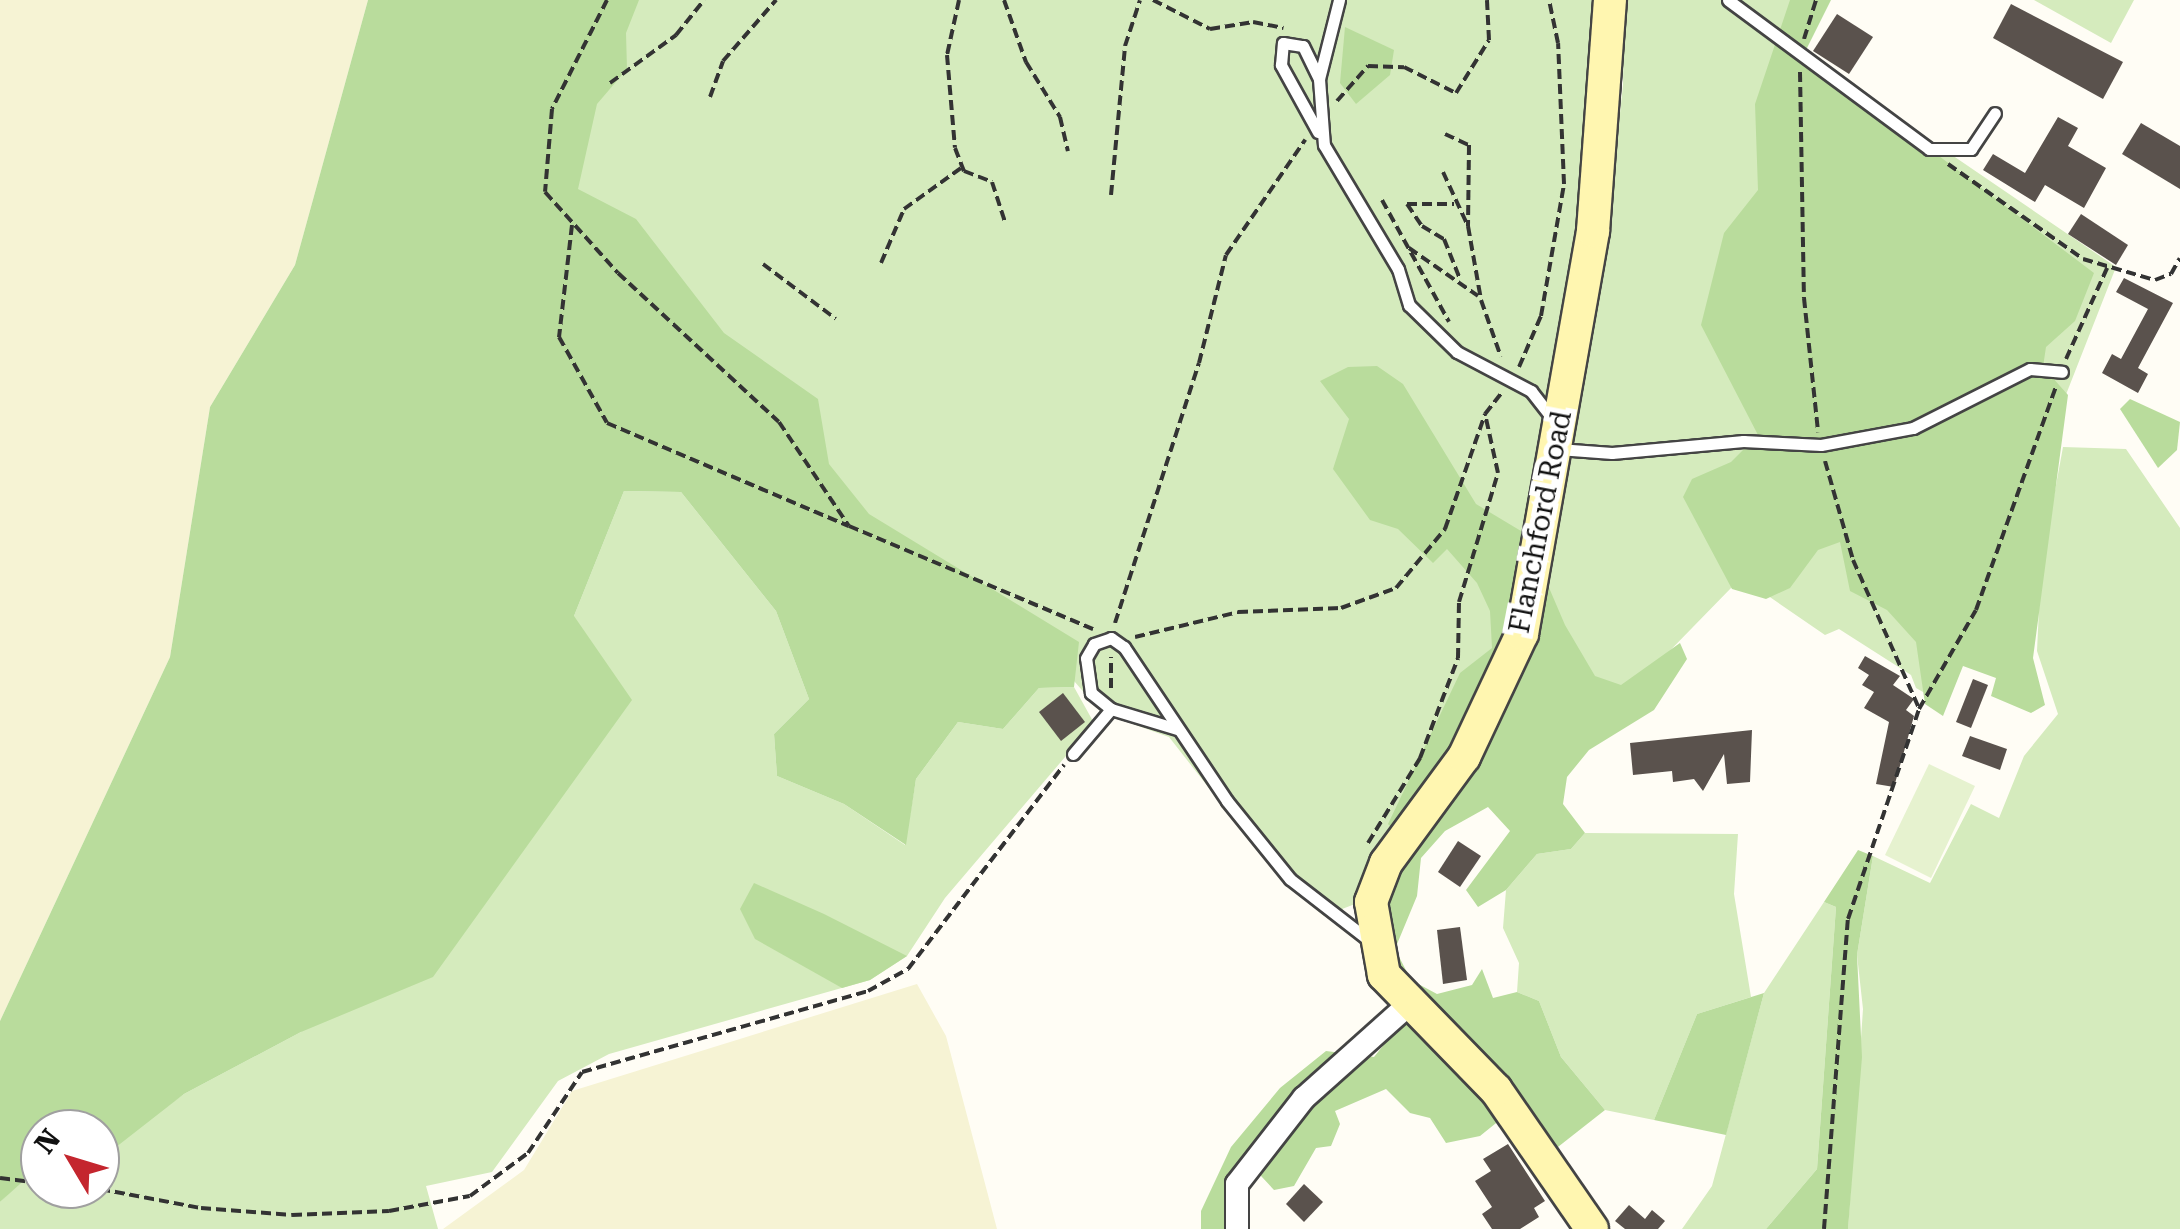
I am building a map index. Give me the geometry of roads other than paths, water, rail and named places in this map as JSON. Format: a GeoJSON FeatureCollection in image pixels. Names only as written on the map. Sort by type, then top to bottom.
{"type":"FeatureCollection","features":[{"type":"Feature","properties":{"kind":"street","name":"Flanchford Road"},"geometry":{"type":"LineString","coordinates":[[1592,1229],[1496,1090],[1384,975],[1374,943],[1372,902],[1386,863],[1464,757],[1522,634],[1593,231],[1610,0]]}},
{"type":"Feature","properties":{"kind":"street"},"geometry":{"type":"LineString","coordinates":[[1237,1229],[1238,1184],[1304,1098],[1409,1004]]}},
{"type":"Feature","properties":{"kind":"lane"},"geometry":{"type":"LineString","coordinates":[[1317,124],[1318,80],[1340,0]]}},
{"type":"Feature","properties":{"kind":"lane"},"geometry":{"type":"LineString","coordinates":[[1728,0],[1928,149],[1971,149],[1995,112]]}},
{"type":"Feature","properties":{"kind":"lane"},"geometry":{"type":"LineString","coordinates":[[1318,80],[1303,46],[1288,40],[1279,59],[1317,124],[1324,145],[1398,269],[1409,306],[1456,351],[1531,391],[1559,440],[1612,454],[1742,442],[1820,445],[1950,414],[2030,369],[2062,372]]}},
{"type":"Feature","properties":{"kind":"lane"},"geometry":{"type":"LineString","coordinates":[[1531,391],[1567,379]]}},
{"type":"Feature","properties":{"kind":"lane"},"geometry":{"type":"LineString","coordinates":[[1177,729],[1111,709],[1090,693],[1085,678],[1089,650],[1114,640],[1290,880],[1374,943]]}},
{"type":"Feature","properties":{"kind":"lane"},"geometry":{"type":"LineString","coordinates":[[1073,754],[1111,709]]}}]}
